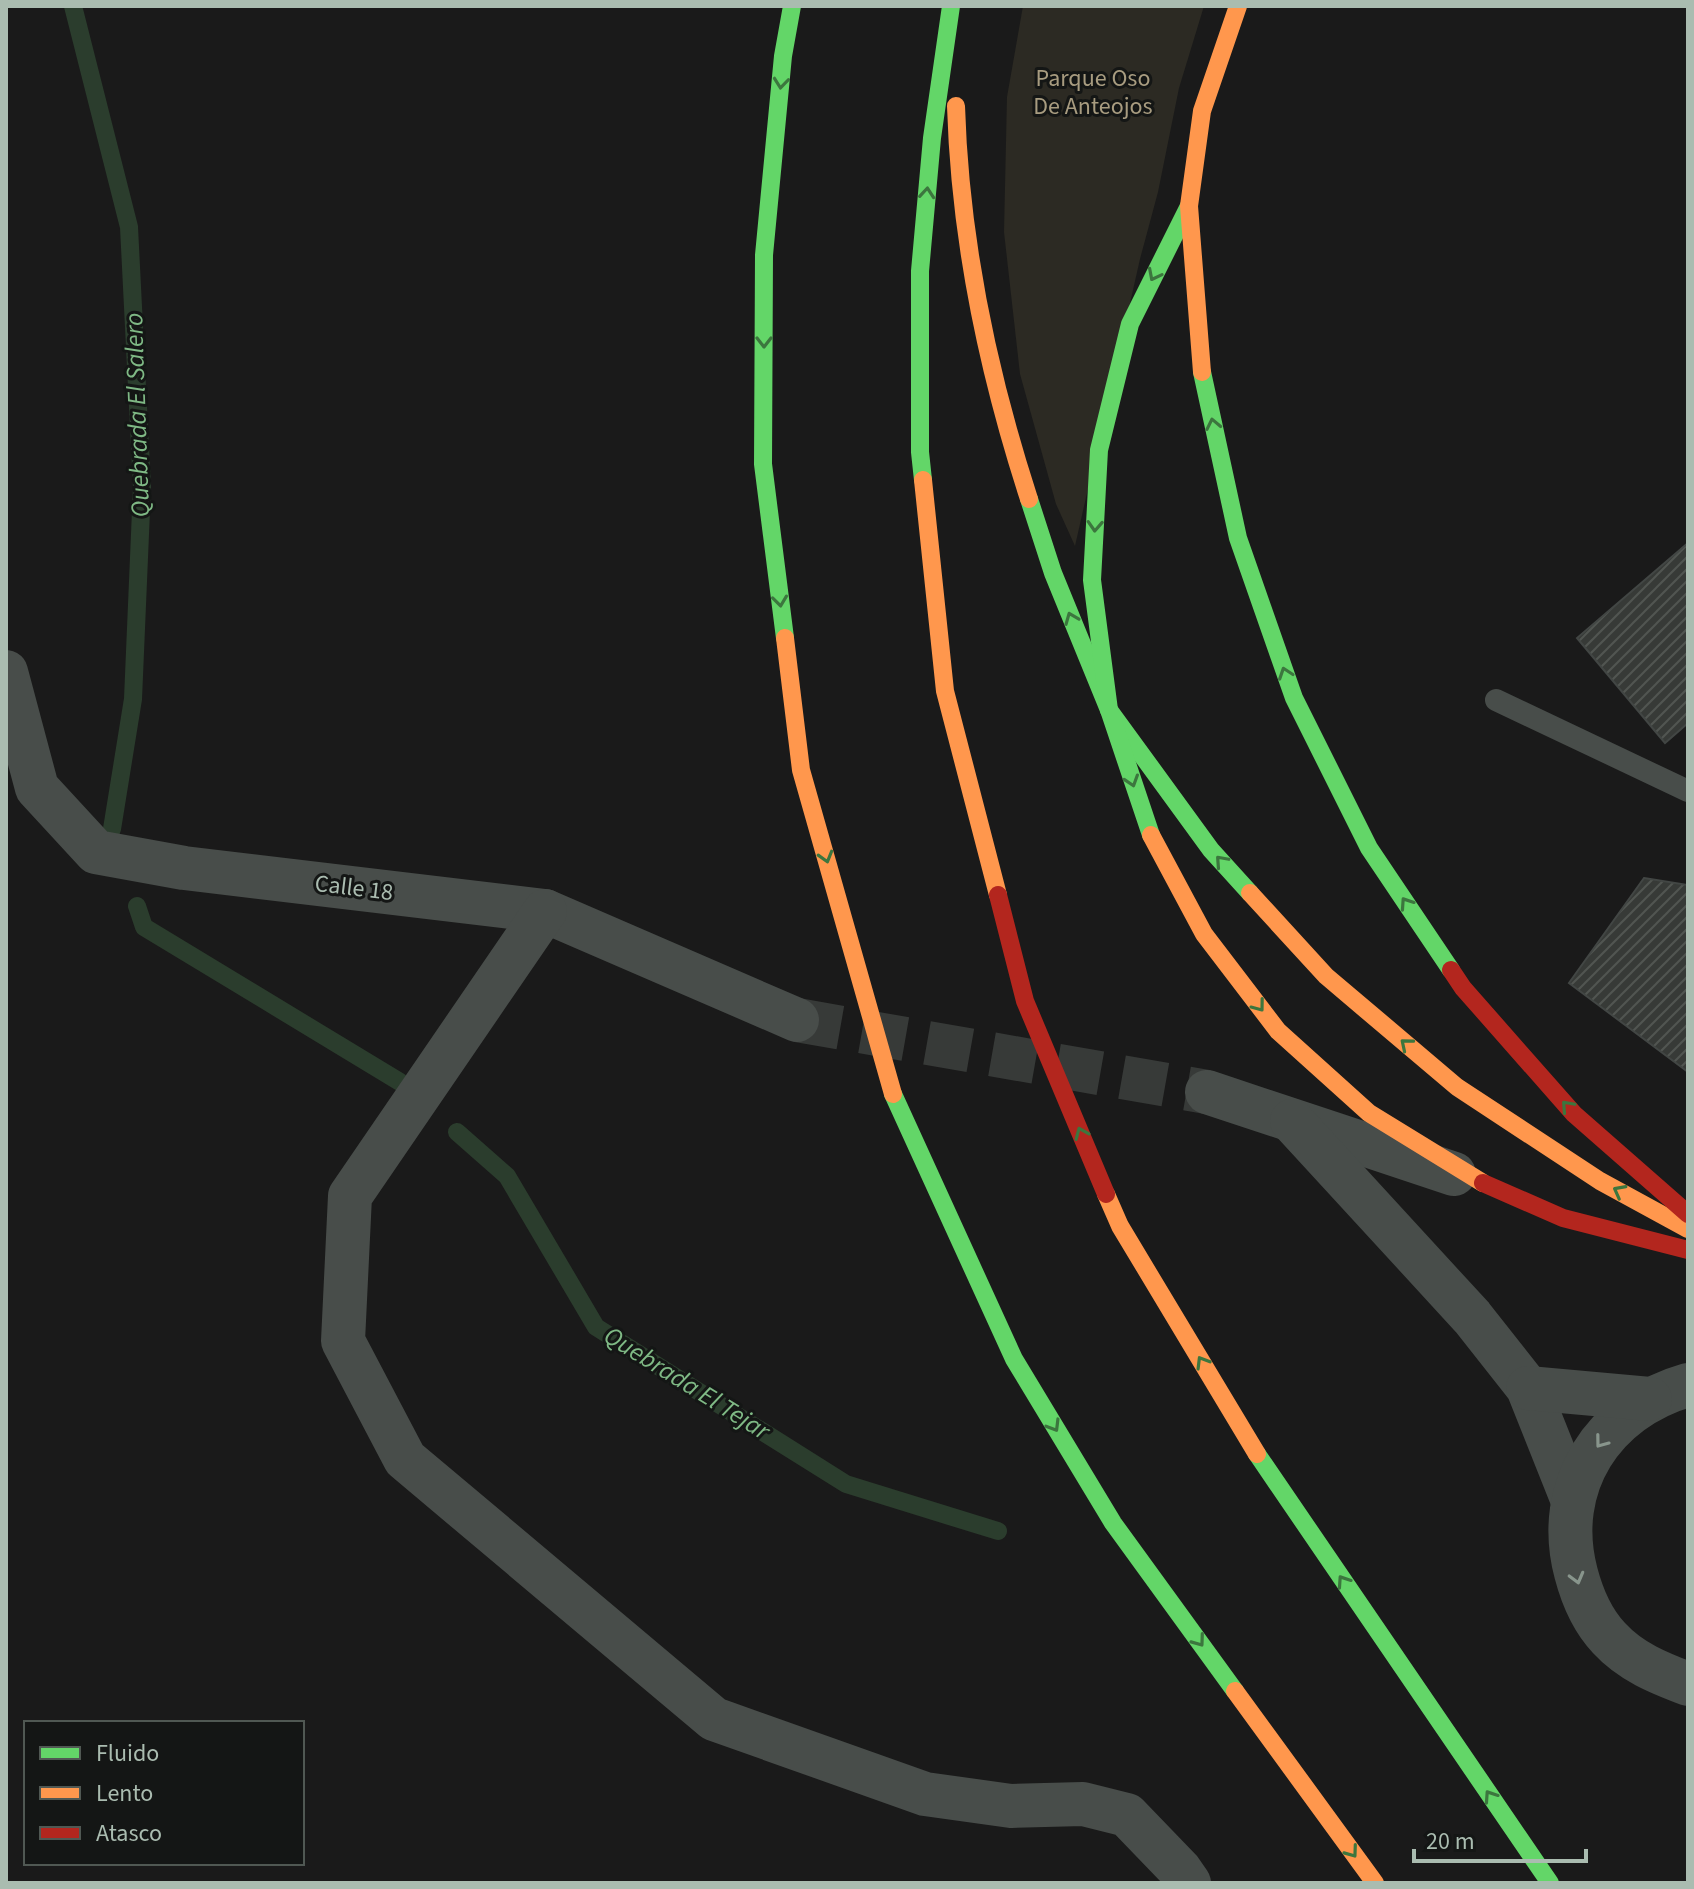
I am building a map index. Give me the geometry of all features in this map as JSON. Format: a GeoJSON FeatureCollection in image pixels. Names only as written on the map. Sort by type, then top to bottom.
{"type":"FeatureCollection","features":[{"type":"Feature","properties":{"kind":"main road"},"geometry":{"type":"LineString","coordinates":[[792,6],[783,56],[764,255],[763,464],[801,770],[892,1092],[1014,1359],[1113,1523],[1375,1883]]}},
{"type":"Feature","properties":{"kind":"main road"},"geometry":{"type":"LineString","coordinates":[[952,6],[957,141],[975,287],[1007,432],[1053,573],[1109,710],[1146,826],[1204,934],[1278,1031],[1369,1113],[1472,1178],[1563,1218],[1688,1250]]}},
{"type":"Feature","properties":{"kind":"main road"},"geometry":{"type":"LineString","coordinates":[[952,6],[932,138],[920,271],[920,452],[945,691],[1025,1001],[1120,1226],[1265,1467],[1550,1883]]}},
{"type":"Feature","properties":{"kind":"main road"},"geometry":{"type":"LineString","coordinates":[[1238,6],[1202,111],[1189,206],[1202,373],[1238,538],[1294,698],[1369,848],[1463,988],[1574,1114],[1688,1214]]}},
{"type":"Feature","properties":{"kind":"main road"},"geometry":{"type":"LineString","coordinates":[[1189,206],[1130,324],[1099,450],[1092,580],[1109,710],[1211,850],[1326,976],[1457,1087],[1600,1181],[1688,1229]]}},
{"type":"Feature","properties":{"kind":"street","name":"Calle 18"},"geometry":{"type":"LineString","coordinates":[[6,672],[37,788],[96,852],[184,868],[545,911],[797,1020]]}},
{"type":"Feature","properties":{"kind":"street"},"geometry":{"type":"LineString","coordinates":[[545,911],[350,1196],[343,1341],[405,1459],[714,1719],[925,1794],[1011,1806],[1083,1804],[1127,1815],[1189,1883]]}},
{"type":"Feature","properties":{"kind":"street"},"geometry":{"type":"LineString","coordinates":[[1207,1092],[1416,1163],[1472,1178]]}},
{"type":"Feature","properties":{"kind":"street"},"geometry":{"type":"LineString","coordinates":[[1292,1121],[1472,1317],[1528,1388],[1573,1501]]}},
{"type":"Feature","properties":{"kind":"street"},"geometry":{"type":"LineString","coordinates":[[1528,1388],[1669,1392]]}},
{"type":"Feature","properties":{"kind":"street"},"geometry":{"type":"LineString","coordinates":[[1669,1392],[1615,1424],[1601,1442],[1584,1469],[1573,1501],[1570,1549],[1582,1596],[1608,1638],[1646,1668],[1688,1684]]}},
{"type":"Feature","properties":{"kind":"lane"},"geometry":{"type":"LineString","coordinates":[[1496,700],[1688,791]]}},
{"type":"Feature","properties":{"kind":"green space","name":"Parque Oso De Anteojos"},"geometry":{"type":"Polygon","coordinates":[[[1023,6],[1204,6],[1179,88],[1158,192],[1075,546],[1056,504],[1020,374],[1004,232],[1007,97],[1023,6]]]}},
{"type":"Feature","properties":{"kind":"building"},"geometry":{"type":"Polygon","coordinates":[[[1688,543],[1688,723],[1665,743],[1577,638],[1688,543]]]}},
{"type":"Feature","properties":{"kind":"building"},"geometry":{"type":"Polygon","coordinates":[[[1644,878],[1688,885],[1688,1072],[1569,983],[1644,878]]]}},
{"type":"Feature","properties":{"kind":"waterway","name":"Quebrada El Salero"},"geometry":{"type":"LineString","coordinates":[[73,6],[129,227],[142,487],[133,699],[112,829]]}},
{"type":"Feature","properties":{"kind":"waterway","name":"Quebrada El Tejar"},"geometry":{"type":"LineString","coordinates":[[137,906],[144,927],[400,1082]]}},
{"type":"Feature","properties":{"kind":"waterway","name":"Quebrada El Tejar"},"geometry":{"type":"LineString","coordinates":[[457,1132],[507,1176],[596,1327],[846,1484],[998,1531]]}},
{"type":"Feature","properties":{"kind":"tunnel"},"geometry":{"type":"LineString","coordinates":[[797,1020],[1207,1092]]}},
{"type":"Feature","properties":{"kind":"traffic: fast"},"geometry":{"type":"LineString","coordinates":[[785,638],[763,464],[764,255],[783,56],[792,6]]}},
{"type":"Feature","properties":{"kind":"traffic: fast"},"geometry":{"type":"LineString","coordinates":[[923,480],[920,452],[920,271],[932,138],[951,6]]}},
{"type":"Feature","properties":{"kind":"traffic: fast"},"geometry":{"type":"LineString","coordinates":[[1151,835],[1109,710],[1092,580],[1099,450],[1130,324],[1189,206]]}},
{"type":"Feature","properties":{"kind":"traffic: fast"},"geometry":{"type":"LineString","coordinates":[[1202,372],[1238,538],[1294,698],[1369,848],[1451,970]]}},
{"type":"Feature","properties":{"kind":"traffic: fast"},"geometry":{"type":"LineString","coordinates":[[1029,499],[1053,573],[1109,710],[1211,850],[1250,893]]}},
{"type":"Feature","properties":{"kind":"traffic: fast"},"geometry":{"type":"LineString","coordinates":[[893,1094],[1014,1359],[1113,1523],[1235,1691]]}},
{"type":"Feature","properties":{"kind":"traffic: fast"},"geometry":{"type":"LineString","coordinates":[[1257,1454],[1550,1883]]}},
{"type":"Feature","properties":{"kind":"traffic: slow"},"geometry":{"type":"LineString","coordinates":[[1202,372],[1189,206],[1202,111],[1238,6]]}},
{"type":"Feature","properties":{"kind":"traffic: slow"},"geometry":{"type":"LineString","coordinates":[[956,106],[963,206],[979,305],[1001,403],[1029,499]]}},
{"type":"Feature","properties":{"kind":"traffic: slow"},"geometry":{"type":"LineString","coordinates":[[923,480],[945,691],[998,895]]}},
{"type":"Feature","properties":{"kind":"traffic: slow"},"geometry":{"type":"LineString","coordinates":[[785,638],[801,770],[893,1094]]}},
{"type":"Feature","properties":{"kind":"traffic: slow"},"geometry":{"type":"LineString","coordinates":[[1151,835],[1204,934],[1278,1031],[1369,1113],[1483,1183]]}},
{"type":"Feature","properties":{"kind":"traffic: slow"},"geometry":{"type":"LineString","coordinates":[[1250,893],[1326,976],[1457,1087],[1600,1181],[1688,1229]]}},
{"type":"Feature","properties":{"kind":"traffic: slow"},"geometry":{"type":"LineString","coordinates":[[1106,1194],[1120,1226],[1257,1454]]}},
{"type":"Feature","properties":{"kind":"traffic: slow"},"geometry":{"type":"LineString","coordinates":[[1235,1691],[1375,1883]]}},
{"type":"Feature","properties":{"kind":"traffic: jam"},"geometry":{"type":"LineString","coordinates":[[998,895],[1025,1001],[1106,1194]]}},
{"type":"Feature","properties":{"kind":"traffic: jam"},"geometry":{"type":"LineString","coordinates":[[1451,970],[1463,988],[1574,1114],[1688,1214]]}},
{"type":"Feature","properties":{"kind":"traffic: jam"},"geometry":{"type":"LineString","coordinates":[[1483,1183],[1563,1218],[1688,1250]]}}]}
